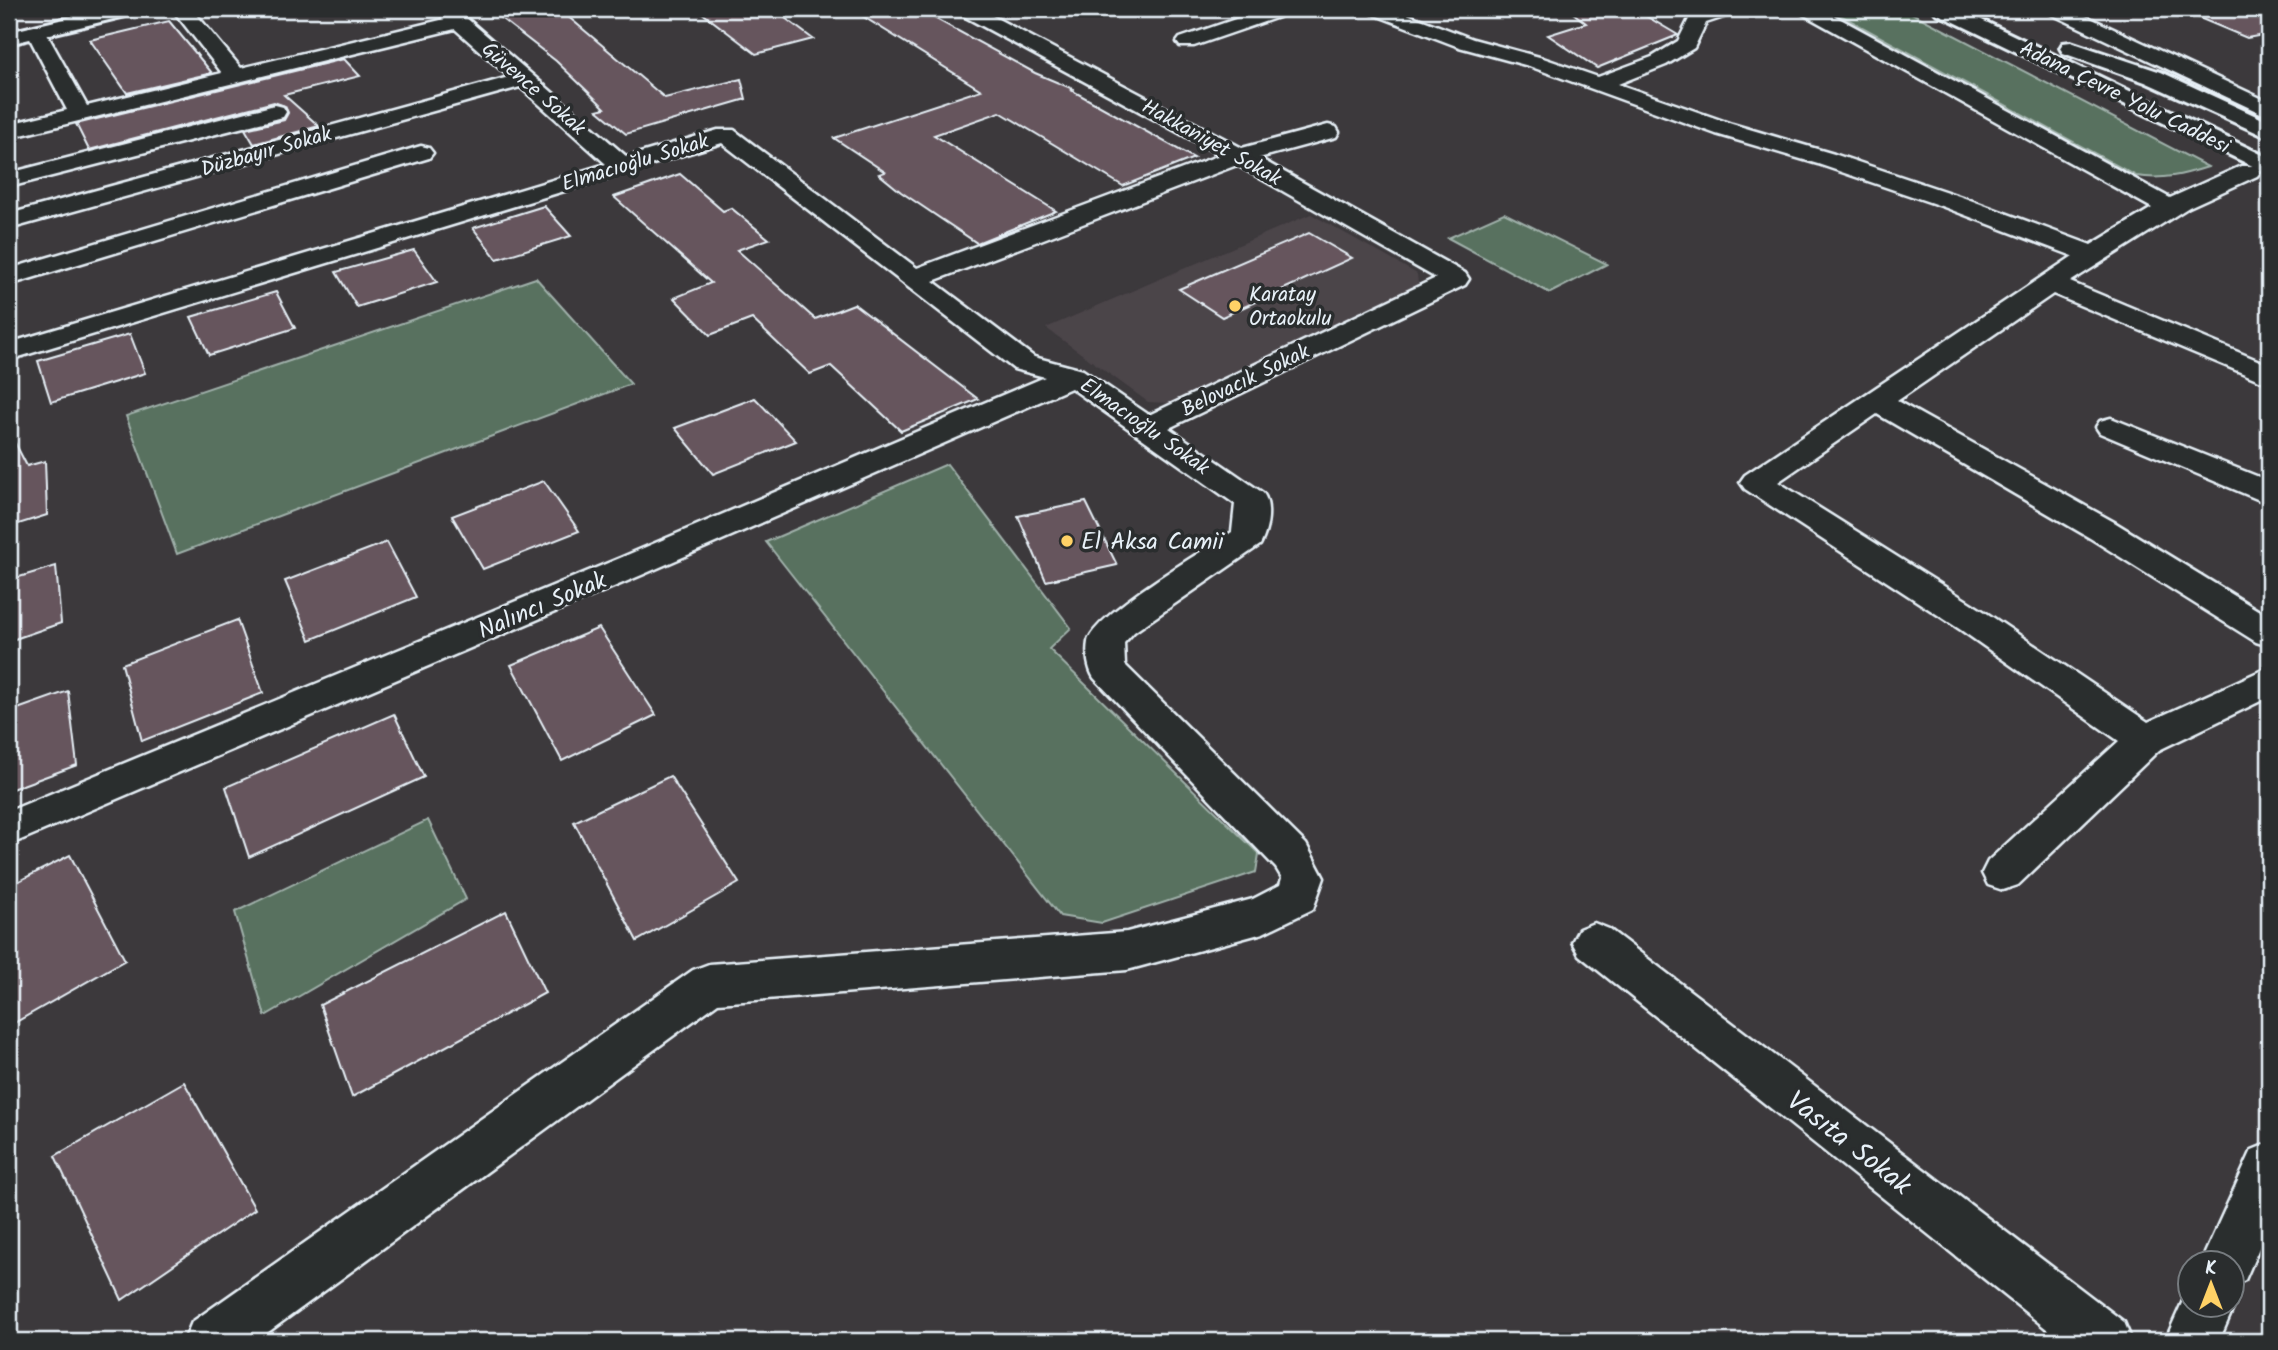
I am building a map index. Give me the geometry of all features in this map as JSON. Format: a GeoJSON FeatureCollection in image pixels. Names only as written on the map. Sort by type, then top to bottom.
{"type":"FeatureCollection","features":[{"type":"Feature","properties":{"kind":"main road"},"geometry":{"type":"LineString","coordinates":[[9,36],[131,9]]}},
{"type":"Feature","properties":{"kind":"main road","name":"Adana Çevre Yolu Caddesi"},"geometry":{"type":"LineString","coordinates":[[1943,9],[2026,49],[2042,64],[2063,76],[2262,173]]}},
{"type":"Feature","properties":{"kind":"main road","name":"Adana Çevre Yolu Caddesi"},"geometry":{"type":"LineString","coordinates":[[1985,9],[2269,142]]}},
{"type":"Feature","properties":{"kind":"main road"},"geometry":{"type":"LineString","coordinates":[[2060,44],[2153,77],[2269,131]]}},
{"type":"Feature","properties":{"kind":"street"},"geometry":{"type":"LineString","coordinates":[[182,9],[233,74]]}},
{"type":"Feature","properties":{"kind":"street","name":"Hakkaniyet Sokak"},"geometry":{"type":"LineString","coordinates":[[965,9],[1239,156],[1457,279]]}},
{"type":"Feature","properties":{"kind":"street"},"geometry":{"type":"LineString","coordinates":[[1186,42],[1283,9]]}},
{"type":"Feature","properties":{"kind":"street"},"geometry":{"type":"LineString","coordinates":[[1377,9],[1466,43],[1536,62],[1757,140],[1826,159],[1940,197],[2093,255]]}},
{"type":"Feature","properties":{"kind":"street"},"geometry":{"type":"LineString","coordinates":[[1598,83],[1659,61],[1687,44],[1698,19],[1729,9]]}},
{"type":"Feature","properties":{"kind":"street"},"geometry":{"type":"LineString","coordinates":[[1808,9],[2170,208]]}},
{"type":"Feature","properties":{"kind":"street"},"geometry":{"type":"LineString","coordinates":[[2056,9],[2269,110]]}},
{"type":"Feature","properties":{"kind":"street"},"geometry":{"type":"LineString","coordinates":[[9,131],[452,15]]}},
{"type":"Feature","properties":{"kind":"street","name":"Güvence Sokak"},"geometry":{"type":"LineString","coordinates":[[452,15],[623,166]]}},
{"type":"Feature","properties":{"kind":"street"},"geometry":{"type":"LineString","coordinates":[[36,31],[80,114]]}},
{"type":"Feature","properties":{"kind":"street","name":"Düzbayır Sokak"},"geometry":{"type":"LineString","coordinates":[[9,222],[524,79]]}},
{"type":"Feature","properties":{"kind":"street"},"geometry":{"type":"LineString","coordinates":[[9,180],[275,112]]}},
{"type":"Feature","properties":{"kind":"street"},"geometry":{"type":"LineString","coordinates":[[913,279],[1239,156],[1328,132]]}},
{"type":"Feature","properties":{"kind":"street","name":"Elmacıoğlu Sokak"},"geometry":{"type":"LineString","coordinates":[[9,352],[726,135],[1024,363],[1073,376],[1252,500],[1248,537],[1121,623],[1106,641],[1107,669],[1291,856],[1303,878],[1298,895],[1263,915],[1127,951],[709,984],[211,1341]]}},
{"type":"Feature","properties":{"kind":"street"},"geometry":{"type":"LineString","coordinates":[[9,277],[421,153]]}},
{"type":"Feature","properties":{"kind":"street"},"geometry":{"type":"LineString","coordinates":[[2146,740],[1973,621],[1756,482],[2093,255],[2170,208],[2262,173]]}},
{"type":"Feature","properties":{"kind":"street","name":"Belovacık Sokak"},"geometry":{"type":"LineString","coordinates":[[1147,427],[1457,279]]}},
{"type":"Feature","properties":{"kind":"street"},"geometry":{"type":"LineString","coordinates":[[2051,284],[2269,375]]}},
{"type":"Feature","properties":{"kind":"street","name":"Nalıncı Sokak"},"geometry":{"type":"LineString","coordinates":[[9,829],[1073,376]]}},
{"type":"Feature","properties":{"kind":"street"},"geometry":{"type":"LineString","coordinates":[[1876,401],[2102,530],[2269,633]]}},
{"type":"Feature","properties":{"kind":"street"},"geometry":{"type":"LineString","coordinates":[[2111,427],[2243,480],[2269,494]]}},
{"type":"Feature","properties":{"kind":"street"},"geometry":{"type":"LineString","coordinates":[[2003,873],[2146,740],[2269,681]]}},
{"type":"Feature","properties":{"kind":"street","name":"Vasıta Sokak"},"geometry":{"type":"LineString","coordinates":[[1594,942],[2105,1341]]}},
{"type":"Feature","properties":{"kind":"street"},"geometry":{"type":"LineString","coordinates":[[2233,1248],[2269,1167]]}},
{"type":"Feature","properties":{"kind":"street"},"geometry":{"type":"LineString","coordinates":[[2192,1341],[2202,1318]]}},
{"type":"Feature","properties":{"kind":"shaded area","name":"Karatay Ortaokulu"},"geometry":{"type":"Polygon","coordinates":[[[1311,214],[1417,274],[1418,285],[1169,403],[1148,402],[1046,328],[1311,214]]]}},
{"type":"Feature","properties":{"kind":"green space"},"geometry":{"type":"Polygon","coordinates":[[[1829,9],[1904,9],[2208,167],[2173,176],[2136,176],[1829,9]]]}},
{"type":"Feature","properties":{"kind":"green space"},"geometry":{"type":"Polygon","coordinates":[[[1504,213],[1607,264],[1550,293],[1448,238],[1504,213]]]}},
{"type":"Feature","properties":{"kind":"green space"},"geometry":{"type":"Polygon","coordinates":[[[536,278],[631,384],[177,554],[126,416],[536,278]]]}},
{"type":"Feature","properties":{"kind":"green space"},"geometry":{"type":"Polygon","coordinates":[[[947,464],[1071,628],[1049,649],[1259,854],[1256,872],[1102,923],[1060,916],[766,542],[947,464]]]}},
{"type":"Feature","properties":{"kind":"green space"},"geometry":{"type":"Polygon","coordinates":[[[428,820],[466,899],[265,1016],[235,912],[428,820]]]}},
{"type":"Feature","properties":{"kind":"building"},"geometry":{"type":"Polygon","coordinates":[[[489,9],[559,9],[665,98],[741,79],[746,99],[626,134],[597,110],[605,108],[556,61],[489,9]]]}},
{"type":"Feature","properties":{"kind":"building"},"geometry":{"type":"Polygon","coordinates":[[[697,9],[773,9],[813,39],[756,54],[697,9]]]}},
{"type":"Feature","properties":{"kind":"building"},"geometry":{"type":"Polygon","coordinates":[[[851,9],[918,9],[1035,73],[1073,89],[1071,90],[1194,158],[1123,186],[1000,112],[934,135],[1056,211],[977,243],[901,192],[879,174],[885,172],[834,138],[981,90],[851,9]]]}},
{"type":"Feature","properties":{"kind":"building"},"geometry":{"type":"Polygon","coordinates":[[[1568,9],[1634,9],[1678,35],[1597,68],[1548,35],[1586,23],[1568,9]]]}},
{"type":"Feature","properties":{"kind":"building"},"geometry":{"type":"Polygon","coordinates":[[[2178,9],[2269,9],[2269,34],[2247,38],[2178,9]]]}},
{"type":"Feature","properties":{"kind":"building"},"geometry":{"type":"Polygon","coordinates":[[[169,21],[212,73],[127,93],[90,40],[169,21]]]}},
{"type":"Feature","properties":{"kind":"building"},"geometry":{"type":"Polygon","coordinates":[[[344,59],[360,76],[284,95],[319,126],[254,144],[245,129],[284,120],[288,113],[285,106],[274,102],[89,150],[76,124],[344,59]]]}},
{"type":"Feature","properties":{"kind":"building"},"geometry":{"type":"Polygon","coordinates":[[[680,174],[723,211],[731,208],[769,239],[737,250],[815,319],[854,304],[978,399],[901,431],[831,366],[810,374],[752,319],[710,335],[674,298],[711,283],[614,197],[680,174]]]}},
{"type":"Feature","properties":{"kind":"building"},"geometry":{"type":"Polygon","coordinates":[[[544,206],[571,236],[497,259],[473,228],[544,206]]]}},
{"type":"Feature","properties":{"kind":"building"},"geometry":{"type":"Polygon","coordinates":[[[1309,233],[1352,258],[1222,317],[1179,289],[1309,233]]]}},
{"type":"Feature","properties":{"kind":"building"},"geometry":{"type":"Polygon","coordinates":[[[414,250],[437,282],[357,307],[336,272],[414,250]]]}},
{"type":"Feature","properties":{"kind":"building"},"geometry":{"type":"Polygon","coordinates":[[[276,292],[295,328],[209,355],[191,317],[276,292]]]}},
{"type":"Feature","properties":{"kind":"building"},"geometry":{"type":"Polygon","coordinates":[[[130,334],[145,373],[51,402],[38,361],[130,334]]]}},
{"type":"Feature","properties":{"kind":"building"},"geometry":{"type":"Polygon","coordinates":[[[755,398],[796,441],[713,474],[675,428],[755,398]]]}},
{"type":"Feature","properties":{"kind":"building"},"geometry":{"type":"Polygon","coordinates":[[[9,431],[27,466],[45,461],[47,515],[9,527],[9,431]]]}},
{"type":"Feature","properties":{"kind":"building"},"geometry":{"type":"Polygon","coordinates":[[[544,481],[579,531],[483,569],[452,516],[544,481]]]}},
{"type":"Feature","properties":{"kind":"building","name":"El Aksa Camii"},"geometry":{"type":"Polygon","coordinates":[[[1086,502],[1117,565],[1046,581],[1018,516],[1086,502]]]}},
{"type":"Feature","properties":{"kind":"building"},"geometry":{"type":"Polygon","coordinates":[[[387,542],[416,597],[310,640],[285,581],[387,542]]]}},
{"type":"Feature","properties":{"kind":"building"},"geometry":{"type":"Polygon","coordinates":[[[56,566],[61,623],[9,641],[9,580],[56,566]]]}},
{"type":"Feature","properties":{"kind":"building"},"geometry":{"type":"Polygon","coordinates":[[[237,620],[263,693],[142,741],[122,664],[237,620]]]}},
{"type":"Feature","properties":{"kind":"building"},"geometry":{"type":"Polygon","coordinates":[[[599,628],[656,715],[562,761],[511,665],[599,628]]]}},
{"type":"Feature","properties":{"kind":"building"},"geometry":{"type":"Polygon","coordinates":[[[68,691],[77,765],[9,790],[9,712],[68,691]]]}},
{"type":"Feature","properties":{"kind":"building"},"geometry":{"type":"Polygon","coordinates":[[[394,714],[424,777],[249,857],[226,787],[394,714]]]}},
{"type":"Feature","properties":{"kind":"building"},"geometry":{"type":"Polygon","coordinates":[[[670,776],[739,883],[637,941],[574,822],[670,776]]]}},
{"type":"Feature","properties":{"kind":"building"},"geometry":{"type":"Polygon","coordinates":[[[70,855],[125,960],[9,1026],[9,886],[70,855]]]}},
{"type":"Feature","properties":{"kind":"building"},"geometry":{"type":"Polygon","coordinates":[[[506,911],[545,993],[352,1097],[320,1005],[506,911]]]}},
{"type":"Feature","properties":{"kind":"building"},"geometry":{"type":"Polygon","coordinates":[[[184,1082],[255,1209],[122,1300],[55,1156],[184,1082]]]}},
{"type":"Feature","properties":{"kind":"place","name":"Karatay Ortaokulu"},"geometry":{"type":"Point","coordinates":[1235,306]}},
{"type":"Feature","properties":{"kind":"place","name":"El Aksa Camii"},"geometry":{"type":"Point","coordinates":[1067,541]}}]}
